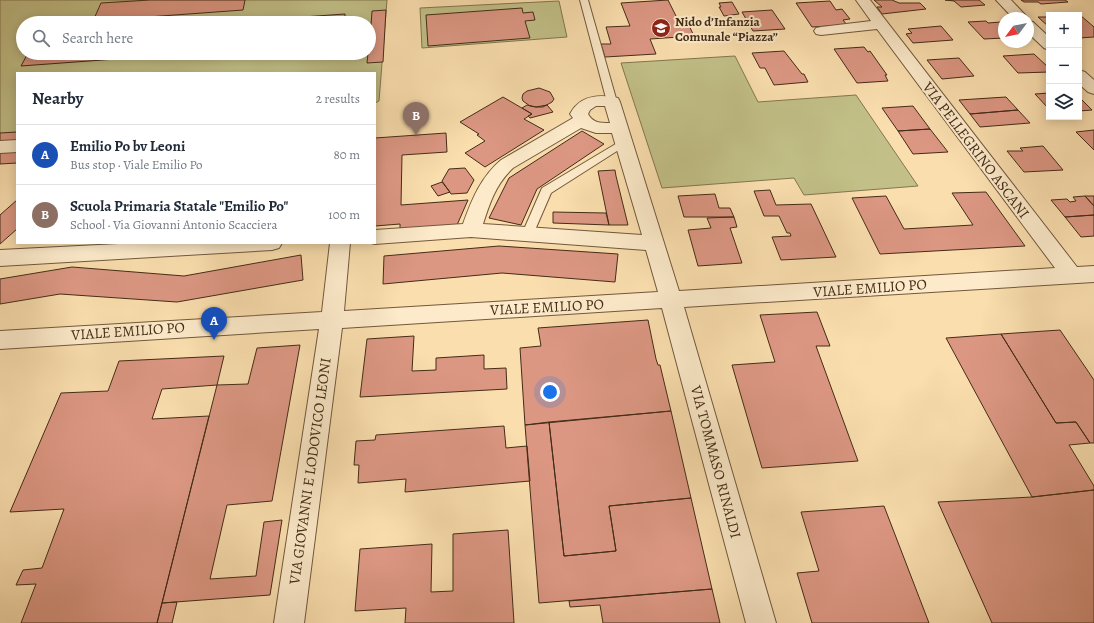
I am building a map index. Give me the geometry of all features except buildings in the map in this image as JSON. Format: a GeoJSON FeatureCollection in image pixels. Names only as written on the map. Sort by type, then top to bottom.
{"type":"FeatureCollection","features":[{"type":"Feature","properties":{"kind":"street","name":"VIA PELLEGRINO ASCANI"},"geometry":{"type":"LineString","coordinates":[[863,0],[1071,275]]}},
{"type":"Feature","properties":{"kind":"street"},"geometry":{"type":"LineString","coordinates":[[1003,0],[1015,12]]}},
{"type":"Feature","properties":{"kind":"street"},"geometry":{"type":"LineString","coordinates":[[821,31],[882,24]]}},
{"type":"Feature","properties":{"kind":"street"},"geometry":{"type":"LineString","coordinates":[[1034,31],[1046,42]]}},
{"type":"Feature","properties":{"kind":"street"},"geometry":{"type":"LineString","coordinates":[[1082,78],[1094,90]]}},
{"type":"Feature","properties":{"kind":"street"},"geometry":{"type":"LineString","coordinates":[[612,102],[598,101],[586,104],[581,109],[579,114],[581,120],[588,125],[608,129],[622,134]]}},
{"type":"Feature","properties":{"kind":"street","name":"VIA TOMMASO RINALDI"},"geometry":{"type":"LineString","coordinates":[[612,102],[671,300],[761,623]]}},
{"type":"Feature","properties":{"kind":"street"},"geometry":{"type":"LineString","coordinates":[[471,230],[487,187],[496,173],[507,164],[581,120]]}},
{"type":"Feature","properties":{"kind":"street"},"geometry":{"type":"LineString","coordinates":[[0,147],[16,146]]}},
{"type":"Feature","properties":{"kind":"street"},"geometry":{"type":"LineString","coordinates":[[376,237],[471,230],[654,243]]}},
{"type":"Feature","properties":{"kind":"street"},"geometry":{"type":"LineString","coordinates":[[0,258],[254,244]]}},
{"type":"Feature","properties":{"kind":"street","name":"VIA GIOVANNI E LODOVICO LEONI"},"geometry":{"type":"LineString","coordinates":[[289,623],[332,319],[340,244]]}},
{"type":"Feature","properties":{"kind":"street","name":"VIALE EMILIO PO"},"geometry":{"type":"LineString","coordinates":[[0,340],[1094,274]]}},
{"type":"Feature","properties":{"kind":"lane"},"geometry":{"type":"LineString","coordinates":[[584,0],[612,102]]}},
{"type":"Feature","properties":{"kind":"lane"},"geometry":{"type":"LineString","coordinates":[[528,234],[546,191],[622,134]]}},
{"type":"Feature","properties":{"kind":"shaded area"},"geometry":{"type":"Polygon","coordinates":[[[0,0],[387,0],[379,101],[376,102],[376,72],[16,72],[16,144],[0,145],[0,0]]]}},
{"type":"Feature","properties":{"kind":"shaded area"},"geometry":{"type":"Polygon","coordinates":[[[559,1],[567,37],[422,48],[420,8],[559,1]]]}},
{"type":"Feature","properties":{"kind":"shaded area"},"geometry":{"type":"Polygon","coordinates":[[[735,56],[758,102],[856,95],[918,186],[804,195],[794,178],[662,188],[621,63],[735,56]]]}},
{"type":"Feature","properties":{"kind":"place","name":"Nido d’Infanzia Comunale “Piazza”"},"geometry":{"type":"Point","coordinates":[661,28]}},
{"type":"Feature","properties":{"kind":"place","name":"Scuola Primaria Statale \"Emilio Po\""},"geometry":{"type":"Point","coordinates":[416,135]}},
{"type":"Feature","properties":{"kind":"place","name":"Emilio Po bv Leoni"},"geometry":{"type":"Point","coordinates":[214,340]}}]}
